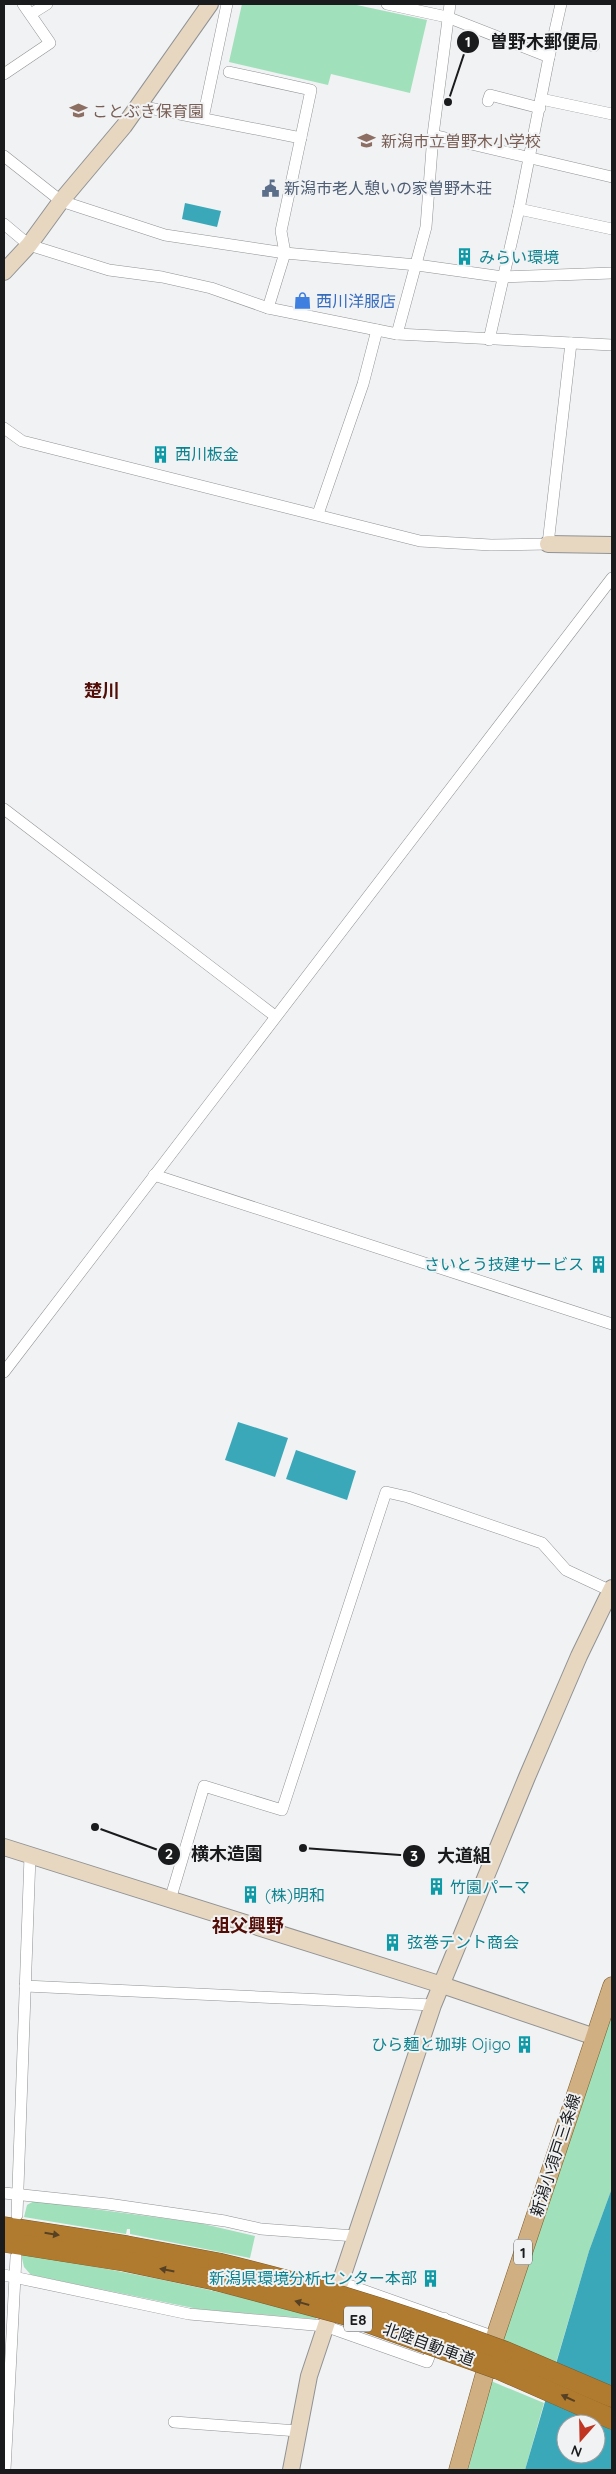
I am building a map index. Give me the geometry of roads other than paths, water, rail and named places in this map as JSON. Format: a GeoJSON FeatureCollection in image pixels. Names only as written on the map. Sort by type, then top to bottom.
{"type":"FeatureCollection","features":[{"type":"Feature","properties":{"kind":"highway","name":"北陸自動車道"},"geometry":{"type":"LineString","coordinates":[[10,2221],[127,2246],[217,2272],[421,2340],[498,2368],[612,2419]]}},
{"type":"Feature","properties":{"kind":"highway","name":"北陸自動車道"},"geometry":{"type":"LineString","coordinates":[[10,2250],[124,2261],[297,2282],[429,2323],[514,2354],[612,2397]]}},
{"type":"Feature","properties":{"kind":"main road","name":"新潟小須戸三条線"},"geometry":{"type":"LineString","coordinates":[[458,2470],[495,2337],[612,1986]]}},
{"type":"Feature","properties":{"kind":"street"},"geometry":{"type":"LineString","coordinates":[[4,74],[50,43],[23,4]]}},
{"type":"Feature","properties":{"kind":"street"},"geometry":{"type":"LineString","coordinates":[[30,14],[47,4]]}},
{"type":"Feature","properties":{"kind":"street"},"geometry":{"type":"LineString","coordinates":[[4,272],[29,245],[62,201],[124,126],[210,4]]}},
{"type":"Feature","properties":{"kind":"street"},"geometry":{"type":"LineString","coordinates":[[203,118],[227,4]]}},
{"type":"Feature","properties":{"kind":"street"},"geometry":{"type":"LineString","coordinates":[[387,4],[447,16],[549,57]]}},
{"type":"Feature","properties":{"kind":"street"},"geometry":{"type":"LineString","coordinates":[[397,334],[426,227],[433,135],[450,4]]}},
{"type":"Feature","properties":{"kind":"street"},"geometry":{"type":"LineString","coordinates":[[488,340],[519,209],[549,57],[562,4]]}},
{"type":"Feature","properties":{"kind":"street"},"geometry":{"type":"LineString","coordinates":[[554,37],[594,46]]}},
{"type":"Feature","properties":{"kind":"street"},"geometry":{"type":"LineString","coordinates":[[229,72],[311,90],[281,231],[285,253],[268,308]]}},
{"type":"Feature","properties":{"kind":"street"},"geometry":{"type":"LineString","coordinates":[[488,101],[490,95],[612,114]]}},
{"type":"Feature","properties":{"kind":"street"},"geometry":{"type":"LineString","coordinates":[[139,106],[301,138]]}},
{"type":"Feature","properties":{"kind":"street"},"geometry":{"type":"LineString","coordinates":[[433,135],[612,176]]}},
{"type":"Feature","properties":{"kind":"street"},"geometry":{"type":"LineString","coordinates":[[4,156],[62,201],[165,235],[285,253],[417,265],[503,277],[612,273]]}},
{"type":"Feature","properties":{"kind":"street"},"geometry":{"type":"LineString","coordinates":[[519,209],[612,229]]}},
{"type":"Feature","properties":{"kind":"street"},"geometry":{"type":"LineString","coordinates":[[4,224],[29,245],[109,270],[162,276],[210,288],[268,308],[397,334],[612,345]]}},
{"type":"Feature","properties":{"kind":"street"},"geometry":{"type":"LineString","coordinates":[[318,514],[363,384],[377,330]]}},
{"type":"Feature","properties":{"kind":"street"},"geometry":{"type":"LineString","coordinates":[[548,544],[571,342]]}},
{"type":"Feature","properties":{"kind":"street"},"geometry":{"type":"LineString","coordinates":[[4,428],[22,441],[420,541],[491,545],[612,545]]}},
{"type":"Feature","properties":{"kind":"street"},"geometry":{"type":"LineString","coordinates":[[4,1372],[612,578]]}},
{"type":"Feature","properties":{"kind":"street"},"geometry":{"type":"LineString","coordinates":[[4,809],[275,1016]]}},
{"type":"Feature","properties":{"kind":"street"},"geometry":{"type":"LineString","coordinates":[[154,1175],[612,1324]]}},
{"type":"Feature","properties":{"kind":"street"},"geometry":{"type":"LineString","coordinates":[[170,1900],[204,1786],[282,1810],[386,1492],[417,1500],[542,1543],[566,1570],[612,1590],[579,1656],[433,2005],[309,2376],[291,2470]]}},
{"type":"Feature","properties":{"kind":"street"},"geometry":{"type":"LineString","coordinates":[[4,1847],[442,1985],[595,2037]]}},
{"type":"Feature","properties":{"kind":"street"},"geometry":{"type":"LineString","coordinates":[[10,2221],[17,2195],[30,1856]]}},
{"type":"Feature","properties":{"kind":"street"},"geometry":{"type":"LineString","coordinates":[[25,1986],[433,2005]]}},
{"type":"Feature","properties":{"kind":"street"},"geometry":{"type":"LineString","coordinates":[[4,2194],[108,2204],[225,2221],[261,2230],[355,2236]]}},
{"type":"Feature","properties":{"kind":"street"},"geometry":{"type":"LineString","coordinates":[[5,2470],[10,2250]]}},
{"type":"Feature","properties":{"kind":"street"},"geometry":{"type":"LineString","coordinates":[[8,2276],[189,2314],[325,2326],[427,2362],[444,2318]]}},
{"type":"Feature","properties":{"kind":"street"},"geometry":{"type":"LineString","coordinates":[[340,2282],[495,2337]]}},
{"type":"Feature","properties":{"kind":"street"},"geometry":{"type":"LineString","coordinates":[[174,2422],[298,2431]]}},
{"type":"Feature","properties":{"kind":"water"},"geometry":{"type":"Polygon","coordinates":[[[185,203],[221,211],[217,227],[182,219],[185,203]]]}},
{"type":"Feature","properties":{"kind":"water"},"geometry":{"type":"Polygon","coordinates":[[[238,1422],[288,1438],[275,1477],[225,1460],[238,1422]]]}},
{"type":"Feature","properties":{"kind":"water"},"geometry":{"type":"Polygon","coordinates":[[[296,1450],[356,1471],[347,1500],[286,1479],[296,1450]]]}},
{"type":"Feature","properties":{"kind":"water"},"geometry":{"type":"Polygon","coordinates":[[[612,2188],[612,2470],[525,2470],[589,2251],[612,2188]]]}},
{"type":"Feature","properties":{"kind":"place","name":"曽野木郵便局"},"geometry":{"type":"Point","coordinates":[448,102]}},
{"type":"Feature","properties":{"kind":"place","name":"ことぶき保育園"},"geometry":{"type":"Point","coordinates":[78,111]}},
{"type":"Feature","properties":{"kind":"place","name":"新潟市立曽野木小学校"},"geometry":{"type":"Point","coordinates":[367,141]}},
{"type":"Feature","properties":{"kind":"place","name":"新潟市老人憩いの家曽野木荘"},"geometry":{"type":"Point","coordinates":[270,188]}},
{"type":"Feature","properties":{"kind":"place","name":"みらい環境"},"geometry":{"type":"Point","coordinates":[465,257]}},
{"type":"Feature","properties":{"kind":"place","name":"西川洋服店"},"geometry":{"type":"Point","coordinates":[302,301]}},
{"type":"Feature","properties":{"kind":"place","name":"西川板金"},"geometry":{"type":"Point","coordinates":[161,454]}},
{"type":"Feature","properties":{"kind":"place","name":"さいとう技建サービス"},"geometry":{"type":"Point","coordinates":[598,1264]}},
{"type":"Feature","properties":{"kind":"place","name":"横木造園"},"geometry":{"type":"Point","coordinates":[95,1827]}},
{"type":"Feature","properties":{"kind":"place","name":"大道組"},"geometry":{"type":"Point","coordinates":[303,1848]}},
{"type":"Feature","properties":{"kind":"place","name":"竹園パーマ"},"geometry":{"type":"Point","coordinates":[436,1887]}},
{"type":"Feature","properties":{"kind":"place","name":"(株)明和"},"geometry":{"type":"Point","coordinates":[251,1895]}},
{"type":"Feature","properties":{"kind":"place","name":"弦巻テント商会"},"geometry":{"type":"Point","coordinates":[393,1942]}},
{"type":"Feature","properties":{"kind":"place","name":"ひら麺と珈琲 Ojigo"},"geometry":{"type":"Point","coordinates":[525,2044]}},
{"type":"Feature","properties":{"kind":"place","name":"新潟県環境分析センター本部"},"geometry":{"type":"Point","coordinates":[431,2278]}},
{"type":"Feature","properties":{"kind":"district","name":"楚川"},"geometry":{"type":"Point","coordinates":[102,690]}},
{"type":"Feature","properties":{"kind":"district","name":"祖父興野"},"geometry":{"type":"Point","coordinates":[248,1925]}}]}
